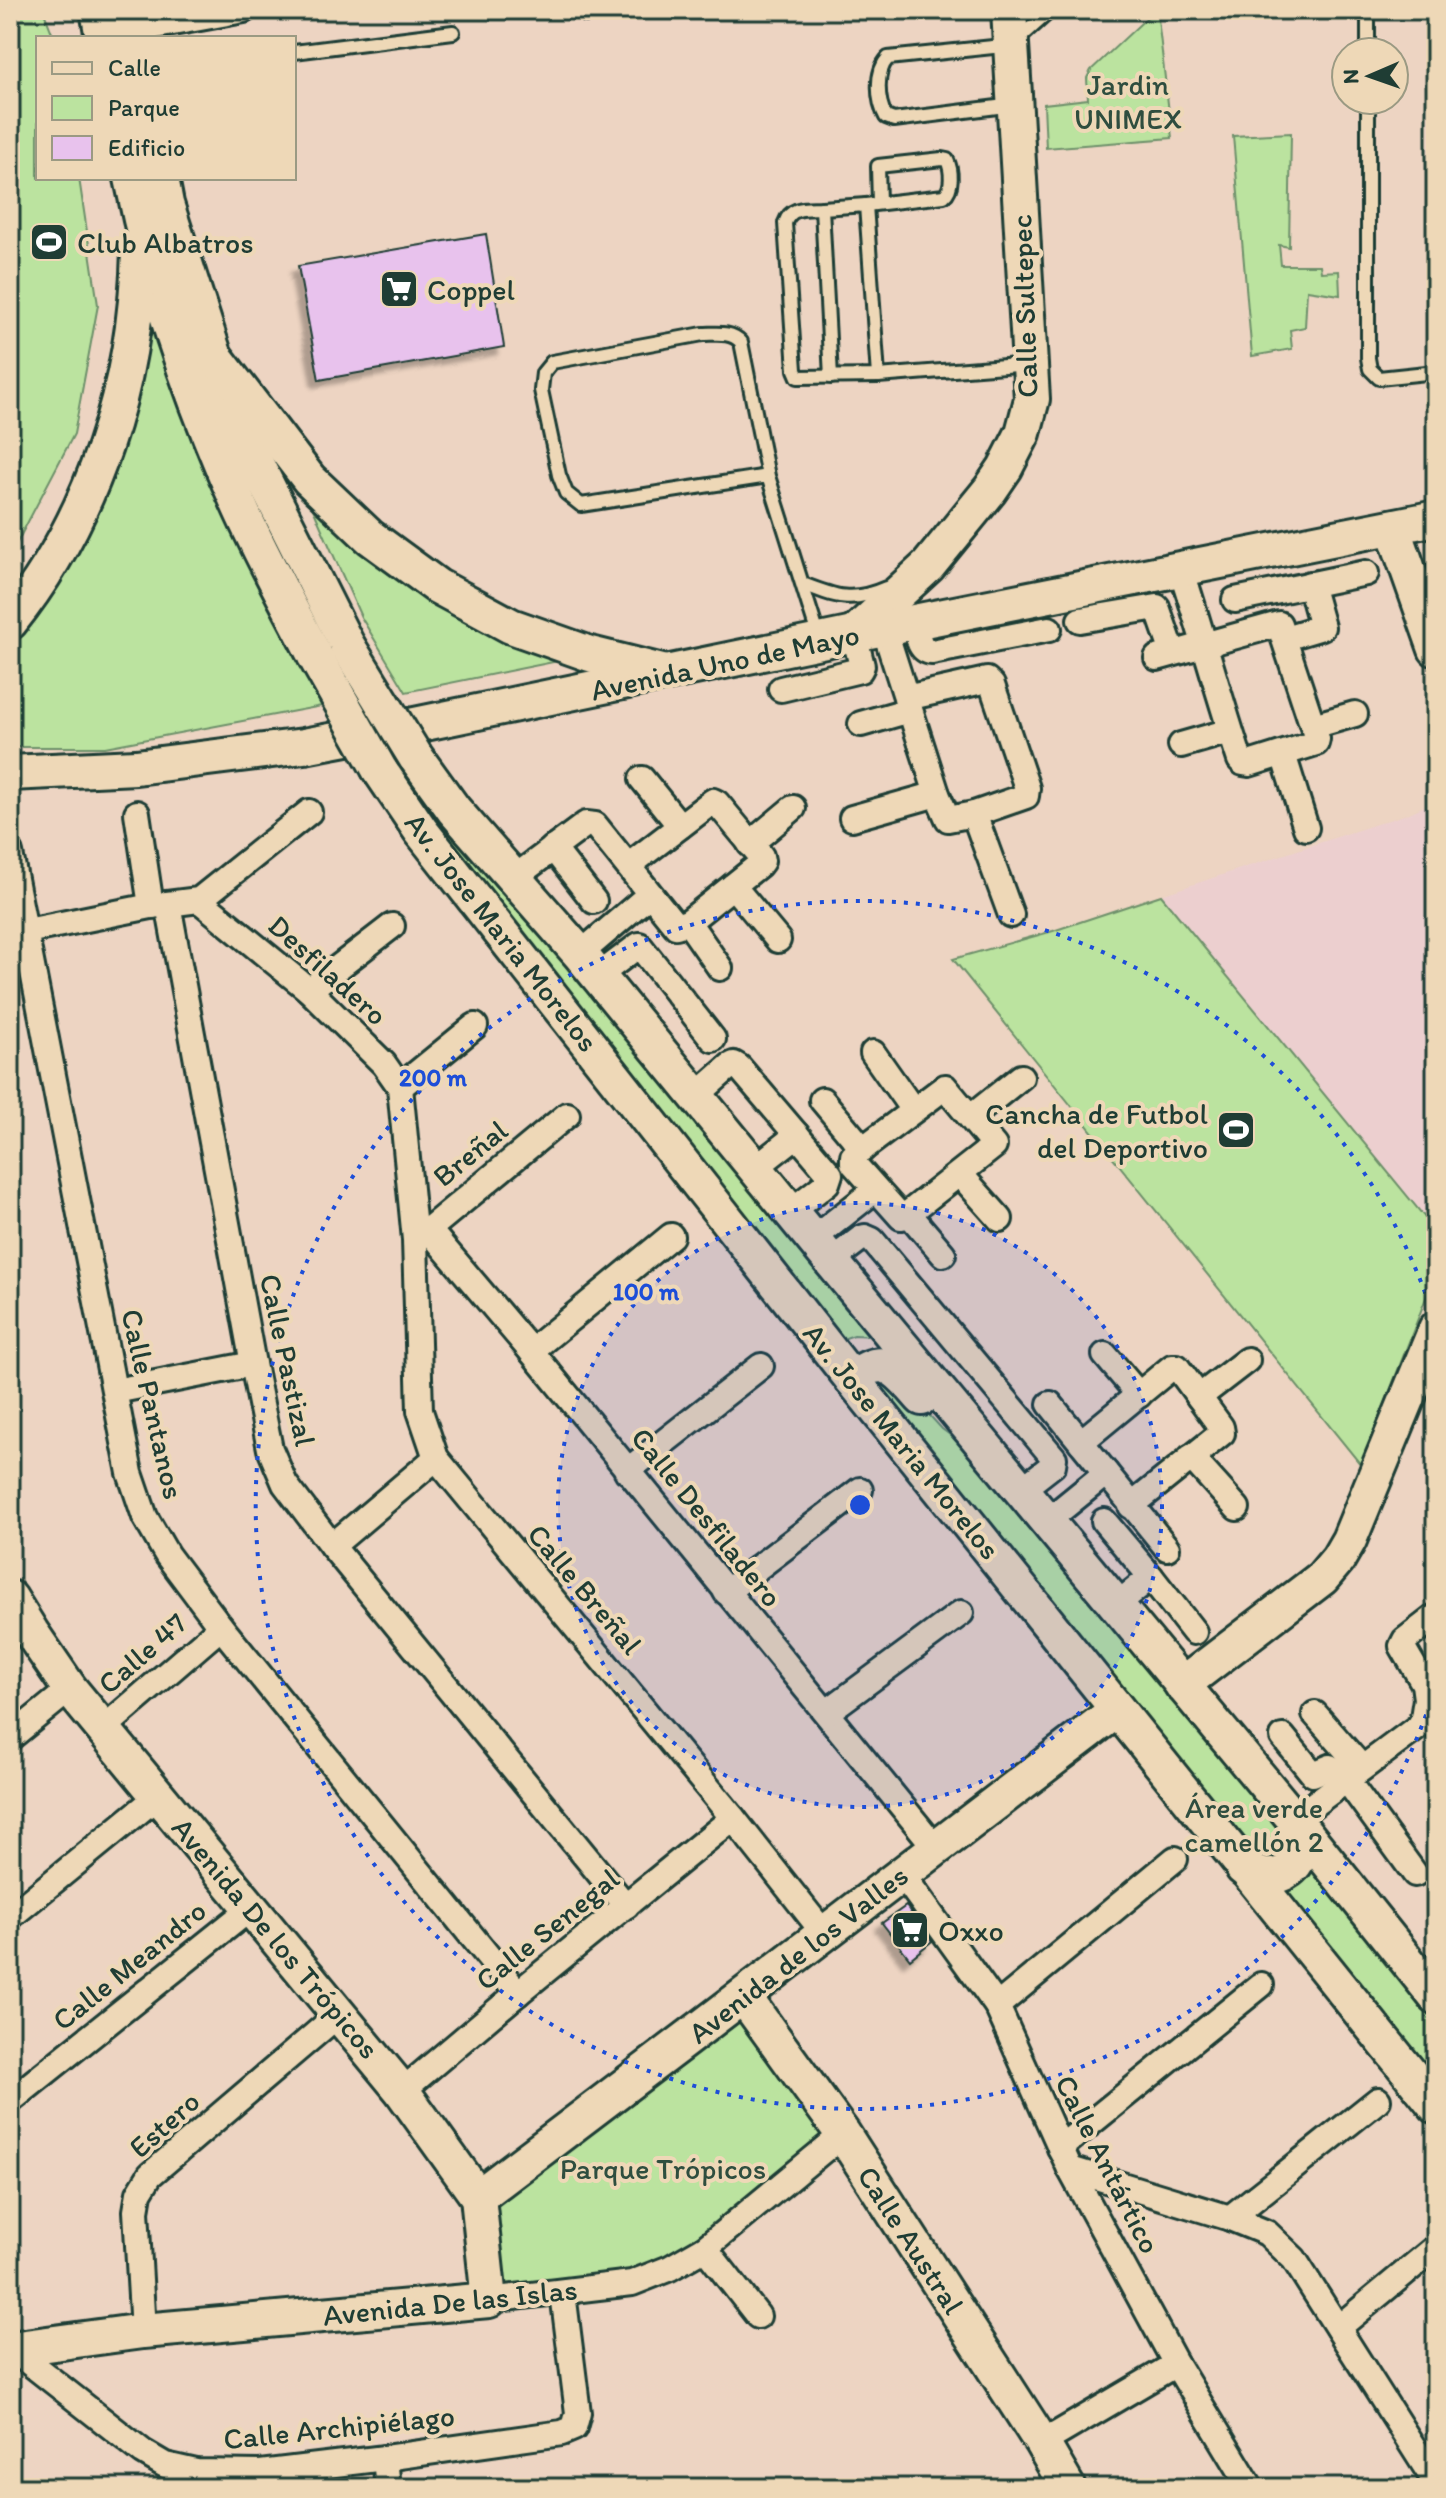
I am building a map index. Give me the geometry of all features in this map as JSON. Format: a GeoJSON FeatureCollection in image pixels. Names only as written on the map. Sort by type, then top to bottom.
{"type":"FeatureCollection","features":[{"type":"Feature","properties":{"kind":"main road"},"geometry":{"type":"LineString","coordinates":[[98,10],[126,29]]}},
{"type":"Feature","properties":{"kind":"main road","name":"Calle Sultepec"},"geometry":{"type":"LineString","coordinates":[[884,628],[1005,468],[1023,433],[1032,399],[1009,10]]}},
{"type":"Feature","properties":{"kind":"main road"},"geometry":{"type":"LineString","coordinates":[[10,622],[59,550],[91,485],[106,445],[127,369],[138,297],[140,218],[132,180]]}},
{"type":"Feature","properties":{"kind":"main road"},"geometry":{"type":"LineString","coordinates":[[161,180],[166,204],[214,355],[309,479],[370,537],[437,586],[511,626],[590,654],[670,674]]}},
{"type":"Feature","properties":{"kind":"main road","name":"Av. Jose Maria Morelos"},"geometry":{"type":"LineString","coordinates":[[140,218],[188,380],[239,504],[315,656],[379,769],[430,844],[852,1379],[1436,2106]]}},
{"type":"Feature","properties":{"kind":"main road","name":"Av. Jose Maria Morelos"},"geometry":{"type":"LineString","coordinates":[[214,355],[237,426],[347,645],[415,756],[454,810],[589,965],[1294,1819],[1436,1997]]}},
{"type":"Feature","properties":{"kind":"main road","name":"Avenida Uno de Mayo"},"geometry":{"type":"LineString","coordinates":[[10,773],[136,767],[304,746],[1436,518]]}},
{"type":"Feature","properties":{"kind":"main road"},"geometry":{"type":"LineString","coordinates":[[1393,527],[1436,649]]}},
{"type":"Feature","properties":{"kind":"main road"},"geometry":{"type":"LineString","coordinates":[[1182,1685],[1322,1578],[1338,1559],[1349,1540],[1436,1329]]}},
{"type":"Feature","properties":{"kind":"main road"},"geometry":{"type":"LineString","coordinates":[[852,1379],[865,1368],[879,1365],[896,1368],[949,1429],[993,1456]]}},
{"type":"Feature","properties":{"kind":"main road","name":"Avenida De los Trópicos"},"geometry":{"type":"LineString","coordinates":[[10,1598],[70,1689],[402,2091],[478,2197],[489,2300]]}},
{"type":"Feature","properties":{"kind":"main road","name":"Avenida de los Valles"},"geometry":{"type":"LineString","coordinates":[[478,2197],[1117,1710]]}},
{"type":"Feature","properties":{"kind":"main road"},"geometry":{"type":"LineString","coordinates":[[1243,1868],[1265,1877],[1289,1870],[1297,1862],[1300,1847],[1294,1819]]}},
{"type":"Feature","properties":{"kind":"main road","name":"Calle Austral"},"geometry":{"type":"LineString","coordinates":[[744,1997],[843,2134],[1068,2488]]}},
{"type":"Feature","properties":{"kind":"main road","name":"Avenida De las Islas"},"geometry":{"type":"LineString","coordinates":[[11,2349],[143,2331],[489,2300]]}},
{"type":"Feature","properties":{"kind":"street"},"geometry":{"type":"LineString","coordinates":[[126,29],[244,10]]}},
{"type":"Feature","properties":{"kind":"street"},"geometry":{"type":"LineString","coordinates":[[1080,620],[1157,607],[1165,656],[1204,643],[1275,623],[1281,626],[1316,743],[1249,764],[1243,763],[1230,731],[1204,643],[1181,569]]}},
{"type":"Feature","properties":{"kind":"street"},"geometry":{"type":"LineString","coordinates":[[1235,600],[1366,573]]}},
{"type":"Feature","properties":{"kind":"street"},"geometry":{"type":"LineString","coordinates":[[1285,638],[1322,627],[1310,584]]}},
{"type":"Feature","properties":{"kind":"street"},"geometry":{"type":"LineString","coordinates":[[884,628],[932,652],[1049,629]]}},
{"type":"Feature","properties":{"kind":"street"},"geometry":{"type":"LineString","coordinates":[[781,689],[860,670],[884,628]]}},
{"type":"Feature","properties":{"kind":"street"},"geometry":{"type":"LineString","coordinates":[[861,724],[908,704],[987,680],[992,685],[1027,788],[1026,796],[974,814],[948,819],[937,794],[908,704],[884,628]]}},
{"type":"Feature","properties":{"kind":"street"},"geometry":{"type":"LineString","coordinates":[[1313,726],[1355,714]]}},
{"type":"Feature","properties":{"kind":"street"},"geometry":{"type":"LineString","coordinates":[[1181,745],[1230,731]]}},
{"type":"Feature","properties":{"kind":"street"},"geometry":{"type":"LineString","coordinates":[[1283,754],[1306,828]]}},
{"type":"Feature","properties":{"kind":"street"},"geometry":{"type":"LineString","coordinates":[[642,779],[680,826]]}},
{"type":"Feature","properties":{"kind":"street"},"geometry":{"type":"LineString","coordinates":[[852,818],[937,794]]}},
{"type":"Feature","properties":{"kind":"street"},"geometry":{"type":"LineString","coordinates":[[515,877],[589,823],[595,825],[673,924],[682,926],[762,861],[713,801],[628,866]]}},
{"type":"Feature","properties":{"kind":"street"},"geometry":{"type":"LineString","coordinates":[[750,844],[793,808]]}},
{"type":"Feature","properties":{"kind":"street"},"geometry":{"type":"LineString","coordinates":[[18,933],[199,900],[309,812]]}},
{"type":"Feature","properties":{"kind":"street","name":"Calle Pastizal"},"geometry":{"type":"LineString","coordinates":[[137,813],[160,905],[270,1449],[285,1484],[332,1546],[626,1906]]}},
{"type":"Feature","properties":{"kind":"street"},"geometry":{"type":"LineString","coordinates":[[974,814],[1011,915]]}},
{"type":"Feature","properties":{"kind":"street"},"geometry":{"type":"LineString","coordinates":[[553,848],[594,901]]}},
{"type":"Feature","properties":{"kind":"street","name":"Calle Pantanos"},"geometry":{"type":"LineString","coordinates":[[10,853],[18,933],[130,1473],[145,1517],[167,1555],[221,1627],[518,1993]]}},
{"type":"Feature","properties":{"kind":"street"},"geometry":{"type":"LineString","coordinates":[[733,886],[778,940]]}},
{"type":"Feature","properties":{"kind":"street"},"geometry":{"type":"LineString","coordinates":[[589,965],[649,895]]}},
{"type":"Feature","properties":{"kind":"street","name":"Desfiladero"},"geometry":{"type":"LineString","coordinates":[[199,900],[309,990],[384,1064],[400,1087]]}},
{"type":"Feature","properties":{"kind":"street"},"geometry":{"type":"LineString","coordinates":[[688,922],[720,968]]}},
{"type":"Feature","properties":{"kind":"street"},"geometry":{"type":"LineString","coordinates":[[309,990],[392,926]]}},
{"type":"Feature","properties":{"kind":"street"},"geometry":{"type":"LineString","coordinates":[[589,965],[639,945],[713,1039]]}},
{"type":"Feature","properties":{"kind":"street"},"geometry":{"type":"LineString","coordinates":[[421,1235],[400,1087],[475,1026]]}},
{"type":"Feature","properties":{"kind":"street"},"geometry":{"type":"LineString","coordinates":[[873,1053],[913,1110]]}},
{"type":"Feature","properties":{"kind":"street"},"geometry":{"type":"LineString","coordinates":[[696,1096],[734,1064],[830,1174],[830,1179],[791,1211]]}},
{"type":"Feature","properties":{"kind":"street"},"geometry":{"type":"LineString","coordinates":[[971,1117],[1021,1077]]}},
{"type":"Feature","properties":{"kind":"street"},"geometry":{"type":"LineString","coordinates":[[945,1087],[971,1117],[994,1146],[909,1214],[901,1217],[853,1163],[853,1156],[945,1087]]}},
{"type":"Feature","properties":{"kind":"street"},"geometry":{"type":"LineString","coordinates":[[822,1100],[863,1149]]}},
{"type":"Feature","properties":{"kind":"street","name":"Breñal"},"geometry":{"type":"LineString","coordinates":[[421,1235],[567,1115]]}},
{"type":"Feature","properties":{"kind":"street"},"geometry":{"type":"LineString","coordinates":[[755,1168],[797,1135]]}},
{"type":"Feature","properties":{"kind":"street"},"geometry":{"type":"LineString","coordinates":[[960,1174],[1000,1219]]}},
{"type":"Feature","properties":{"kind":"street"},"geometry":{"type":"LineString","coordinates":[[822,1250],[875,1190]]}},
{"type":"Feature","properties":{"kind":"street"},"geometry":{"type":"LineString","coordinates":[[909,1214],[943,1254]]}},
{"type":"Feature","properties":{"kind":"street","name":"Calle Desfiladero"},"geometry":{"type":"LineString","coordinates":[[421,1235],[531,1351],[936,1848]]}},
{"type":"Feature","properties":{"kind":"street","name":"Calle Breñal"},"geometry":{"type":"LineString","coordinates":[[421,1235],[420,1411],[436,1458],[823,1932]]}},
{"type":"Feature","properties":{"kind":"street"},"geometry":{"type":"LineString","coordinates":[[531,1351],[671,1236]]}},
{"type":"Feature","properties":{"kind":"street"},"geometry":{"type":"LineString","coordinates":[[822,1250],[865,1237],[872,1240],[959,1348],[1054,1458],[1053,1465],[1021,1490]]}},
{"type":"Feature","properties":{"kind":"street"},"geometry":{"type":"LineString","coordinates":[[881,1321],[915,1292]]}},
{"type":"Feature","properties":{"kind":"street"},"geometry":{"type":"LineString","coordinates":[[925,1374],[959,1348]]}},
{"type":"Feature","properties":{"kind":"street"},"geometry":{"type":"LineString","coordinates":[[1105,1355],[1139,1395]]}},
{"type":"Feature","properties":{"kind":"street"},"geometry":{"type":"LineString","coordinates":[[1199,1397],[1247,1360]]}},
{"type":"Feature","properties":{"kind":"street"},"geometry":{"type":"LineString","coordinates":[[115,1391],[253,1364]]}},
{"type":"Feature","properties":{"kind":"street"},"geometry":{"type":"LineString","coordinates":[[627,1471],[761,1366]]}},
{"type":"Feature","properties":{"kind":"street"},"geometry":{"type":"LineString","coordinates":[[1081,1442],[1175,1366],[1222,1430],[1131,1506]]}},
{"type":"Feature","properties":{"kind":"street"},"geometry":{"type":"LineString","coordinates":[[1050,1404],[1167,1548]]}},
{"type":"Feature","properties":{"kind":"street"},"geometry":{"type":"LineString","coordinates":[[1191,1457],[1237,1508]]}},
{"type":"Feature","properties":{"kind":"street"},"geometry":{"type":"LineString","coordinates":[[332,1546],[436,1458]]}},
{"type":"Feature","properties":{"kind":"street"},"geometry":{"type":"LineString","coordinates":[[1047,1521],[1106,1473]]}},
{"type":"Feature","properties":{"kind":"street"},"geometry":{"type":"LineString","coordinates":[[726,1592],[860,1490]]}},
{"type":"Feature","properties":{"kind":"street"},"geometry":{"type":"LineString","coordinates":[[1104,1521],[1194,1632]]}},
{"type":"Feature","properties":{"kind":"street"},"geometry":{"type":"LineString","coordinates":[[1116,1605],[1151,1577]]}},
{"type":"Feature","properties":{"kind":"street"},"geometry":{"type":"LineString","coordinates":[[827,1712],[961,1613]]}},
{"type":"Feature","properties":{"kind":"street"},"geometry":{"type":"LineString","coordinates":[[1294,1819],[1429,1724],[1424,1684],[1402,1646],[1405,1640],[1436,1616]]}},
{"type":"Feature","properties":{"kind":"street","name":"Calle 47"},"geometry":{"type":"LineString","coordinates":[[104,1728],[221,1627]]}},
{"type":"Feature","properties":{"kind":"street"},"geometry":{"type":"LineString","coordinates":[[10,1738],[70,1689]]}},
{"type":"Feature","properties":{"kind":"street"},"geometry":{"type":"LineString","coordinates":[[1315,1714],[1415,1874]]}},
{"type":"Feature","properties":{"kind":"street"},"geometry":{"type":"LineString","coordinates":[[1283,1737],[1313,1774],[1330,1767],[1354,1774]]}},
{"type":"Feature","properties":{"kind":"street"},"geometry":{"type":"LineString","coordinates":[[10,1917],[158,1796]]}},
{"type":"Feature","properties":{"kind":"street","name":"Calle Senegal"},"geometry":{"type":"LineString","coordinates":[[402,2091],[733,1818]]}},
{"type":"Feature","properties":{"kind":"street"},"geometry":{"type":"LineString","coordinates":[[997,2006],[1175,1859]]}},
{"type":"Feature","properties":{"kind":"street","name":"Calle Antártico"},"geometry":{"type":"LineString","coordinates":[[902,1874],[997,2006],[1065,2159],[1176,2364],[1251,2488]]}},
{"type":"Feature","properties":{"kind":"street","name":"Calle Meandro"},"geometry":{"type":"LineString","coordinates":[[10,2101],[251,1908]]}},
{"type":"Feature","properties":{"kind":"street"},"geometry":{"type":"LineString","coordinates":[[1261,1985],[1065,2159],[1267,2233],[1294,2259],[1338,2328],[1427,2446],[1436,2483]]}},
{"type":"Feature","properties":{"kind":"street","name":"Estero"},"geometry":{"type":"LineString","coordinates":[[143,2331],[136,2211],[139,2193],[150,2175],[339,2014]]}},
{"type":"Feature","properties":{"kind":"street"},"geometry":{"type":"LineString","coordinates":[[1230,2218],[1378,2100]]}},
{"type":"Feature","properties":{"kind":"street","name":"Avenida De las Islas"},"geometry":{"type":"LineString","coordinates":[[489,2300],[632,2283],[670,2268],[705,2248],[843,2134]]}},
{"type":"Feature","properties":{"kind":"street"},"geometry":{"type":"LineString","coordinates":[[1338,2328],[1436,2247]]}},
{"type":"Feature","properties":{"kind":"street"},"geometry":{"type":"LineString","coordinates":[[705,2248],[758,2316]]}},
{"type":"Feature","properties":{"kind":"street","name":"Calle Archipiélago"},"geometry":{"type":"LineString","coordinates":[[11,2349],[143,2452],[165,2465],[196,2472],[260,2473],[562,2433],[574,2428],[578,2413],[563,2293]]}},
{"type":"Feature","properties":{"kind":"street"},"geometry":{"type":"LineString","coordinates":[[1042,2443],[1176,2364]]}},
{"type":"Feature","properties":{"kind":"street"},"geometry":{"type":"LineString","coordinates":[[385,2458],[388,2488]]}},
{"type":"Feature","properties":{"kind":"lane"},"geometry":{"type":"LineString","coordinates":[[1014,105],[894,120],[886,117],[882,109],[879,71],[888,58],[1012,45],[1051,10]]}},
{"type":"Feature","properties":{"kind":"lane"},"geometry":{"type":"LineString","coordinates":[[1368,10],[1368,36]]}},
{"type":"Feature","properties":{"kind":"lane"},"geometry":{"type":"LineString","coordinates":[[296,52],[453,32]]}},
{"type":"Feature","properties":{"kind":"lane"},"geometry":{"type":"LineString","coordinates":[[1368,116],[1370,369],[1379,378],[1436,372]]}},
{"type":"Feature","properties":{"kind":"lane"},"geometry":{"type":"LineString","coordinates":[[878,376],[872,204],[878,166],[942,159],[947,160],[949,165],[950,187],[944,196],[872,204],[795,209],[788,214],[785,223],[795,370],[798,377],[804,378],[878,376],[1029,364]]}},
{"type":"Feature","properties":{"kind":"lane"},"geometry":{"type":"LineString","coordinates":[[822,208],[831,377]]}},
{"type":"Feature","properties":{"kind":"lane"},"geometry":{"type":"LineString","coordinates":[[768,476],[581,505],[566,493],[559,475],[541,390],[543,373],[552,362],[703,334],[735,336],[741,342],[768,476],[820,641]]}},
{"type":"Feature","properties":{"kind":"lane"},"geometry":{"type":"LineString","coordinates":[[803,584],[836,597],[858,597],[883,589],[928,566]]}},
{"type":"Feature","properties":{"kind":"shaded area"},"geometry":{"type":"Polygon","coordinates":[[[1436,801],[1436,1231],[1161,895],[1407,814],[1436,801]]]}},
{"type":"Feature","properties":{"kind":"green space","name":"Club Albatros"},"geometry":{"type":"Polygon","coordinates":[[[10,10],[43,10],[53,36],[36,36],[36,180],[79,180],[98,305],[74,434],[10,556],[10,10]]]}},
{"type":"Feature","properties":{"kind":"green space","name":"Jardin UNIMEX"},"geometry":{"type":"Polygon","coordinates":[[[1155,10],[1172,138],[1046,148],[1044,104],[1088,99],[1087,78],[1091,70],[1155,10]]]}},
{"type":"Feature","properties":{"kind":"green space"},"geometry":{"type":"Polygon","coordinates":[[[1291,133],[1289,247],[1279,245],[1281,265],[1320,265],[1321,272],[1339,271],[1340,295],[1307,290],[1305,327],[1290,330],[1292,349],[1252,356],[1233,136],[1291,133]]]}},
{"type":"Feature","properties":{"kind":"green space"},"geometry":{"type":"Polygon","coordinates":[[[148,313],[225,510],[322,706],[105,747],[10,747],[10,637],[148,313]]]}},
{"type":"Feature","properties":{"kind":"green space"},"geometry":{"type":"Polygon","coordinates":[[[297,473],[310,488],[578,657],[406,692],[361,617],[297,473]]]}},
{"type":"Feature","properties":{"kind":"green space"},"geometry":{"type":"Polygon","coordinates":[[[390,754],[455,822],[873,1336],[854,1335],[834,1342],[450,858],[390,754]]]}},
{"type":"Feature","properties":{"kind":"green space"},"geometry":{"type":"Polygon","coordinates":[[[1161,895],[1436,1231],[1436,1272],[1361,1465],[953,959],[1053,931],[1161,895]]]}},
{"type":"Feature","properties":{"kind":"green space","name":"Área verde camellón 2"},"geometry":{"type":"Polygon","coordinates":[[[878,1372],[970,1450],[1299,1845],[1260,1874],[870,1378],[878,1372]]]}},
{"type":"Feature","properties":{"kind":"green space"},"geometry":{"type":"Polygon","coordinates":[[[1304,1852],[1436,2002],[1436,2102],[1271,1880],[1304,1852]]]}},
{"type":"Feature","properties":{"kind":"green space","name":"Parque Trópicos"},"geometry":{"type":"Polygon","coordinates":[[[744,2000],[838,2132],[703,2246],[630,2282],[493,2297],[483,2197],[744,2000]]]}},
{"type":"Feature","properties":{"kind":"building","name":"Coppel"},"geometry":{"type":"Polygon","coordinates":[[[486,234],[504,347],[319,380],[298,266],[486,234]]]}},
{"type":"Feature","properties":{"kind":"building","name":"Oxxo"},"geometry":{"type":"Polygon","coordinates":[[[906,1906],[932,1941],[910,1959],[882,1923],[906,1906]]]}},
{"type":"Feature","properties":{"kind":"place","name":"Club Albatros"},"geometry":{"type":"Point","coordinates":[49,242]}},
{"type":"Feature","properties":{"kind":"place","name":"Coppel"},"geometry":{"type":"Point","coordinates":[399,289]}},
{"type":"Feature","properties":{"kind":"place","name":"Cancha de Futbol del Deportivo"},"geometry":{"type":"Point","coordinates":[1236,1130]}},
{"type":"Feature","properties":{"kind":"place","name":"Oxxo"},"geometry":{"type":"Point","coordinates":[910,1930]}}]}
